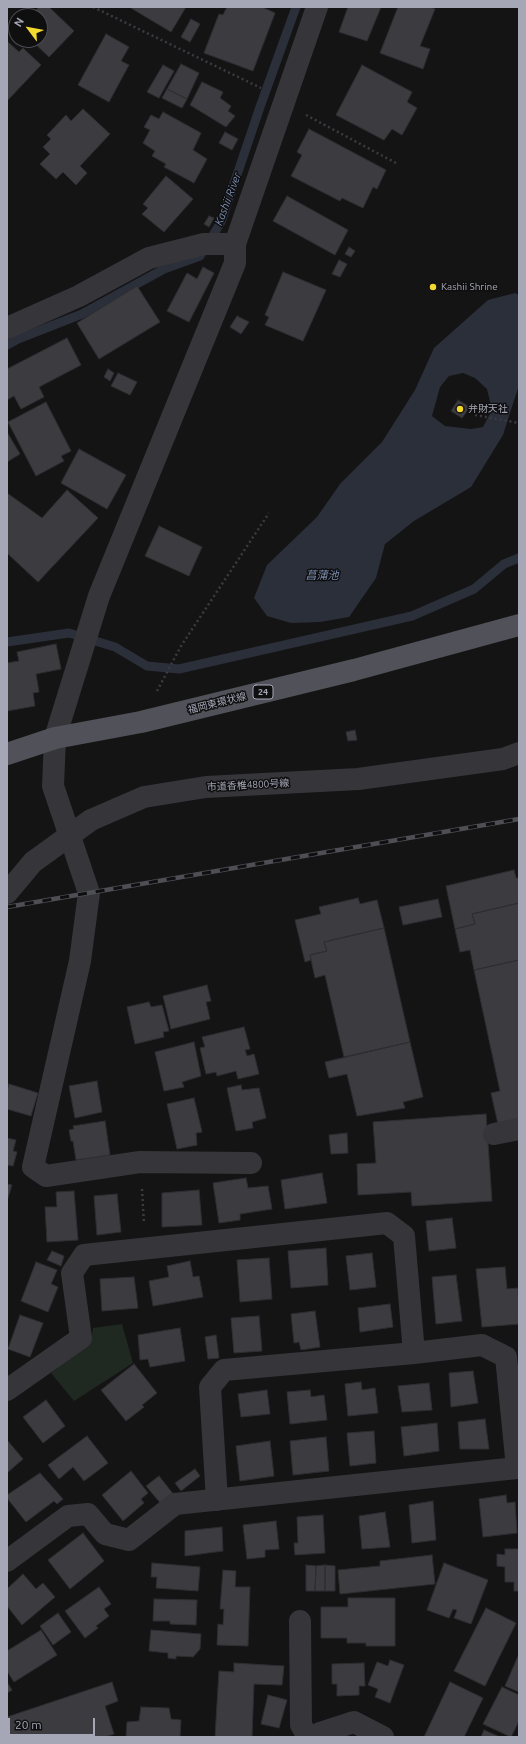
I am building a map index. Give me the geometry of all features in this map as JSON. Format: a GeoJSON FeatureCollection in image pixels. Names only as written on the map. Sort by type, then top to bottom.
{"type":"FeatureCollection","features":[{"type":"Feature","properties":{"kind":"main road","name":"福岡東環状線"},"geometry":{"type":"LineString","coordinates":[[7,754],[55,738],[141,722],[354,670],[519,625]]}},
{"type":"Feature","properties":{"kind":"street"},"geometry":{"type":"LineString","coordinates":[[252,1163],[140,1162],[46,1176],[33,1167],[80,961],[89,893],[53,786],[55,738],[99,596],[235,263],[235,244],[317,7]]}},
{"type":"Feature","properties":{"kind":"street"},"geometry":{"type":"LineString","coordinates":[[7,328],[79,296],[149,258],[204,244],[235,244]]}},
{"type":"Feature","properties":{"kind":"street","name":"市道香椎4800号線"},"geometry":{"type":"LineString","coordinates":[[7,893],[33,862],[91,820],[144,797],[206,788],[358,779],[503,759],[519,753]]}},
{"type":"Feature","properties":{"kind":"street"},"geometry":{"type":"LineString","coordinates":[[494,1134],[519,1129]]}},
{"type":"Feature","properties":{"kind":"street"},"geometry":{"type":"LineString","coordinates":[[7,1390],[81,1338],[72,1273],[84,1255],[387,1223],[404,1236],[414,1353]]}},
{"type":"Feature","properties":{"kind":"street"},"geometry":{"type":"LineString","coordinates":[[7,1561],[68,1516],[88,1514],[105,1534],[129,1540],[176,1504],[217,1500],[518,1468],[506,1357],[482,1345],[414,1353],[224,1370],[210,1387],[217,1500]]}},
{"type":"Feature","properties":{"kind":"street"},"geometry":{"type":"LineString","coordinates":[[300,1621],[302,1725],[308,1737]]}},
{"type":"Feature","properties":{"kind":"street"},"geometry":{"type":"LineString","coordinates":[[316,1737],[320,1733],[354,1722],[383,1737]]}},
{"type":"Feature","properties":{"kind":"path"},"geometry":{"type":"LineString","coordinates":[[93,7],[259,88],[284,104],[396,162]]}},
{"type":"Feature","properties":{"kind":"path"},"geometry":{"type":"LineString","coordinates":[[475,415],[519,423]]}},
{"type":"Feature","properties":{"kind":"path"},"geometry":{"type":"LineString","coordinates":[[141,722],[181,646],[269,513]]}},
{"type":"Feature","properties":{"kind":"path"},"geometry":{"type":"LineString","coordinates":[[140,1162],[145,1249]]}},
{"type":"Feature","properties":{"kind":"shaded area"},"geometry":{"type":"Polygon","coordinates":[[[122,1324],[133,1363],[74,1401],[51,1373],[91,1341],[93,1328],[122,1324]]]}},
{"type":"Feature","properties":{"kind":"water","name":"菖蒲池"},"geometry":{"type":"Polygon","coordinates":[[[515,293],[519,295],[519,385],[503,435],[471,487],[414,521],[385,544],[376,578],[349,617],[320,622],[291,623],[267,616],[254,598],[267,565],[317,517],[340,484],[382,442],[415,390],[434,348],[488,300],[515,293]],[[463,373],[449,376],[440,387],[432,416],[445,426],[471,429],[483,427],[492,410],[487,389],[475,378],[463,373]]]}},
{"type":"Feature","properties":{"kind":"building"},"geometry":{"type":"Polygon","coordinates":[[[49,7],[74,31],[49,57],[39,48],[48,48],[48,8],[38,8],[49,7]]]}},
{"type":"Feature","properties":{"kind":"building"},"geometry":{"type":"Polygon","coordinates":[[[186,7],[171,32],[131,8],[186,7]]]}},
{"type":"Feature","properties":{"kind":"building"},"geometry":{"type":"Polygon","coordinates":[[[227,7],[262,7],[275,13],[253,71],[204,53],[219,14],[223,15],[227,7]]]}},
{"type":"Feature","properties":{"kind":"building"},"geometry":{"type":"Polygon","coordinates":[[[348,7],[381,7],[367,41],[339,32],[348,7]]]}},
{"type":"Feature","properties":{"kind":"building"},"geometry":{"type":"Polygon","coordinates":[[[398,7],[430,7],[435,9],[420,46],[430,49],[423,69],[380,53],[398,7]]]}},
{"type":"Feature","properties":{"kind":"building"},"geometry":{"type":"Polygon","coordinates":[[[191,19],[200,24],[190,42],[181,37],[191,19]]]}},
{"type":"Feature","properties":{"kind":"building"},"geometry":{"type":"Polygon","coordinates":[[[106,34],[129,47],[121,61],[129,65],[109,102],[78,85],[106,34]]]}},
{"type":"Feature","properties":{"kind":"building"},"geometry":{"type":"Polygon","coordinates":[[[8,42],[8,48],[15,48],[19,52],[23,48],[41,65],[7,101],[8,42]]]}},
{"type":"Feature","properties":{"kind":"building"},"geometry":{"type":"Polygon","coordinates":[[[181,64],[199,73],[187,99],[167,89],[181,64]]]}},
{"type":"Feature","properties":{"kind":"building"},"geometry":{"type":"Polygon","coordinates":[[[163,65],[174,71],[159,98],[147,92],[163,65]]]}},
{"type":"Feature","properties":{"kind":"building"},"geometry":{"type":"Polygon","coordinates":[[[362,65],[412,92],[407,102],[417,108],[402,135],[392,129],[384,140],[336,115],[362,65]]]}},
{"type":"Feature","properties":{"kind":"building"},"geometry":{"type":"Polygon","coordinates":[[[202,82],[223,92],[220,98],[231,106],[228,111],[235,116],[226,127],[190,105],[202,82]]]}},
{"type":"Feature","properties":{"kind":"building"},"geometry":{"type":"Polygon","coordinates":[[[167,89],[187,99],[182,108],[162,98],[167,89]]]}},
{"type":"Feature","properties":{"kind":"building"},"geometry":{"type":"Polygon","coordinates":[[[83,109],[110,134],[80,166],[87,173],[76,185],[63,172],[56,179],[40,164],[50,154],[43,147],[51,139],[47,135],[66,115],[71,121],[83,109]]]}},
{"type":"Feature","properties":{"kind":"building"},"geometry":{"type":"Polygon","coordinates":[[[163,112],[201,133],[193,150],[207,159],[194,183],[164,167],[166,164],[152,156],[155,151],[143,143],[150,130],[144,127],[151,115],[159,119],[163,112]]]}},
{"type":"Feature","properties":{"kind":"building"},"geometry":{"type":"Polygon","coordinates":[[[309,129],[386,170],[377,189],[373,187],[363,208],[342,198],[340,201],[291,176],[302,155],[297,152],[309,129]]]}},
{"type":"Feature","properties":{"kind":"building"},"geometry":{"type":"Polygon","coordinates":[[[225,132],[238,139],[232,150],[219,143],[225,132]]]}},
{"type":"Feature","properties":{"kind":"building"},"geometry":{"type":"Polygon","coordinates":[[[166,176],[193,199],[164,232],[142,214],[148,208],[143,204],[166,176]]]}},
{"type":"Feature","properties":{"kind":"building"},"geometry":{"type":"Polygon","coordinates":[[[287,196],[348,230],[335,255],[273,221],[287,196]]]}},
{"type":"Feature","properties":{"kind":"building"},"geometry":{"type":"Polygon","coordinates":[[[209,216],[214,218],[209,227],[204,224],[209,216]]]}},
{"type":"Feature","properties":{"kind":"building"},"geometry":{"type":"Polygon","coordinates":[[[349,247],[355,251],[351,257],[345,254],[349,247]]]}},
{"type":"Feature","properties":{"kind":"building"},"geometry":{"type":"Polygon","coordinates":[[[339,260],[347,264],[340,277],[332,274],[339,260]]]}},
{"type":"Feature","properties":{"kind":"building"},"geometry":{"type":"Polygon","coordinates":[[[203,267],[214,273],[189,322],[167,311],[187,273],[197,279],[203,267]]]}},
{"type":"Feature","properties":{"kind":"building"},"geometry":{"type":"Polygon","coordinates":[[[283,272],[326,290],[303,341],[265,325],[269,317],[265,315],[283,272]]]}},
{"type":"Feature","properties":{"kind":"building"},"geometry":{"type":"Polygon","coordinates":[[[137,286],[160,322],[99,359],[77,323],[137,286]]]}},
{"type":"Feature","properties":{"kind":"building"},"geometry":{"type":"Polygon","coordinates":[[[237,316],[249,322],[241,334],[230,327],[237,316]]]}},
{"type":"Feature","properties":{"kind":"building"},"geometry":{"type":"Polygon","coordinates":[[[67,338],[81,365],[39,387],[44,397],[21,409],[14,396],[7,400],[7,369],[67,338]]]}},
{"type":"Feature","properties":{"kind":"building"},"geometry":{"type":"Polygon","coordinates":[[[108,369],[114,373],[110,381],[104,377],[108,369]]]}},
{"type":"Feature","properties":{"kind":"building"},"geometry":{"type":"Polygon","coordinates":[[[118,373],[137,382],[130,395],[111,386],[118,373]]]}},
{"type":"Feature","properties":{"kind":"building","name":"弁財天社"},"geometry":{"type":"Polygon","coordinates":[[[458,400],[470,407],[462,418],[451,411],[458,400]]]}},
{"type":"Feature","properties":{"kind":"building"},"geometry":{"type":"Polygon","coordinates":[[[46,402],[71,451],[61,456],[64,461],[36,476],[8,422],[46,402]]]}},
{"type":"Feature","properties":{"kind":"building"},"geometry":{"type":"Polygon","coordinates":[[[7,432],[20,454],[7,462],[7,432]]]}},
{"type":"Feature","properties":{"kind":"building"},"geometry":{"type":"Polygon","coordinates":[[[79,449],[126,475],[107,509],[61,483],[79,449]]]}},
{"type":"Feature","properties":{"kind":"building"},"geometry":{"type":"Polygon","coordinates":[[[67,490],[98,518],[38,582],[7,553],[7,493],[42,518],[67,490]]]}},
{"type":"Feature","properties":{"kind":"building"},"geometry":{"type":"Polygon","coordinates":[[[159,526],[202,547],[189,576],[145,556],[159,526]]]}},
{"type":"Feature","properties":{"kind":"building"},"geometry":{"type":"Polygon","coordinates":[[[56,644],[61,669],[36,674],[39,692],[33,693],[35,706],[7,711],[7,663],[19,661],[17,652],[56,644]]]}},
{"type":"Feature","properties":{"kind":"building"},"geometry":{"type":"Polygon","coordinates":[[[355,730],[357,740],[348,741],[346,732],[355,730]]]}},
{"type":"Feature","properties":{"kind":"building"},"geometry":{"type":"Polygon","coordinates":[[[514,870],[516,878],[519,878],[519,903],[472,914],[475,924],[455,929],[446,886],[514,870]]]}},
{"type":"Feature","properties":{"kind":"building"},"geometry":{"type":"Polygon","coordinates":[[[358,898],[360,904],[377,900],[384,928],[324,942],[327,951],[310,955],[311,960],[305,962],[295,920],[321,914],[319,907],[358,898]]]}},
{"type":"Feature","properties":{"kind":"building"},"geometry":{"type":"Polygon","coordinates":[[[438,899],[442,917],[403,925],[399,907],[438,899]]]}},
{"type":"Feature","properties":{"kind":"building"},"geometry":{"type":"Polygon","coordinates":[[[519,903],[519,960],[474,970],[470,950],[460,952],[455,929],[475,924],[472,914],[519,903]]]}},
{"type":"Feature","properties":{"kind":"building"},"geometry":{"type":"Polygon","coordinates":[[[384,928],[410,1042],[344,1057],[325,975],[315,978],[310,955],[327,951],[324,942],[384,928]]]}},
{"type":"Feature","properties":{"kind":"building"},"geometry":{"type":"Polygon","coordinates":[[[519,960],[519,1120],[498,1124],[491,1093],[500,1091],[474,970],[519,960]]]}},
{"type":"Feature","properties":{"kind":"building"},"geometry":{"type":"Polygon","coordinates":[[[207,985],[211,1001],[206,1002],[210,1019],[171,1029],[163,996],[207,985]]]}},
{"type":"Feature","properties":{"kind":"building"},"geometry":{"type":"Polygon","coordinates":[[[149,1002],[151,1007],[162,1005],[169,1031],[163,1032],[164,1037],[135,1044],[127,1007],[149,1002]]]}},
{"type":"Feature","properties":{"kind":"building"},"geometry":{"type":"Polygon","coordinates":[[[244,1027],[250,1049],[245,1050],[247,1056],[254,1054],[259,1074],[238,1079],[236,1071],[217,1076],[216,1072],[206,1074],[200,1048],[205,1047],[202,1037],[244,1027]]]}},
{"type":"Feature","properties":{"kind":"building"},"geometry":{"type":"Polygon","coordinates":[[[194,1042],[201,1076],[182,1082],[184,1087],[164,1091],[155,1052],[194,1042]]]}},
{"type":"Feature","properties":{"kind":"building"},"geometry":{"type":"Polygon","coordinates":[[[410,1042],[423,1097],[403,1102],[405,1108],[357,1116],[347,1074],[329,1078],[325,1062],[410,1042]]]}},
{"type":"Feature","properties":{"kind":"building"},"geometry":{"type":"Polygon","coordinates":[[[97,1081],[102,1112],[75,1118],[69,1086],[97,1081]]]}},
{"type":"Feature","properties":{"kind":"building"},"geometry":{"type":"Polygon","coordinates":[[[9,1084],[38,1093],[31,1116],[7,1109],[7,1091],[9,1084]]]}},
{"type":"Feature","properties":{"kind":"building"},"geometry":{"type":"Polygon","coordinates":[[[241,1085],[242,1090],[259,1088],[266,1118],[252,1122],[253,1128],[236,1131],[227,1088],[241,1085]]]}},
{"type":"Feature","properties":{"kind":"building"},"geometry":{"type":"Polygon","coordinates":[[[194,1098],[202,1132],[196,1133],[197,1145],[177,1149],[167,1104],[194,1098]]]}},
{"type":"Feature","properties":{"kind":"building"},"geometry":{"type":"Polygon","coordinates":[[[486,1114],[492,1201],[412,1206],[411,1192],[358,1195],[357,1164],[376,1163],[373,1122],[486,1114]]]}},
{"type":"Feature","properties":{"kind":"building"},"geometry":{"type":"Polygon","coordinates":[[[105,1121],[110,1155],[76,1160],[73,1141],[71,1141],[69,1130],[74,1129],[73,1126],[105,1121]]]}},
{"type":"Feature","properties":{"kind":"building"},"geometry":{"type":"Polygon","coordinates":[[[347,1133],[348,1153],[331,1154],[329,1135],[347,1133]]]}},
{"type":"Feature","properties":{"kind":"building"},"geometry":{"type":"Polygon","coordinates":[[[7,1138],[16,1140],[13,1151],[17,1152],[13,1166],[7,1165],[7,1138]]]}},
{"type":"Feature","properties":{"kind":"building"},"geometry":{"type":"Polygon","coordinates":[[[322,1173],[327,1203],[285,1209],[281,1180],[322,1173]]]}},
{"type":"Feature","properties":{"kind":"building"},"geometry":{"type":"Polygon","coordinates":[[[246,1178],[248,1188],[268,1186],[272,1209],[240,1214],[240,1220],[219,1223],[213,1183],[246,1178]]]}},
{"type":"Feature","properties":{"kind":"building"},"geometry":{"type":"Polygon","coordinates":[[[7,1184],[12,1185],[7,1201],[7,1184]]]}},
{"type":"Feature","properties":{"kind":"building"},"geometry":{"type":"Polygon","coordinates":[[[199,1190],[202,1225],[162,1227],[162,1193],[199,1190]]]}},
{"type":"Feature","properties":{"kind":"building"},"geometry":{"type":"Polygon","coordinates":[[[74,1191],[78,1240],[47,1242],[45,1207],[57,1207],[56,1192],[74,1191]]]}},
{"type":"Feature","properties":{"kind":"building"},"geometry":{"type":"Polygon","coordinates":[[[117,1194],[121,1232],[97,1235],[94,1196],[117,1194]]]}},
{"type":"Feature","properties":{"kind":"building"},"geometry":{"type":"Polygon","coordinates":[[[452,1218],[456,1248],[429,1251],[426,1221],[452,1218]]]}},
{"type":"Feature","properties":{"kind":"building"},"geometry":{"type":"Polygon","coordinates":[[[326,1248],[328,1285],[291,1288],[288,1251],[326,1248]]]}},
{"type":"Feature","properties":{"kind":"building"},"geometry":{"type":"Polygon","coordinates":[[[52,1251],[64,1256],[61,1266],[47,1260],[52,1251]]]}},
{"type":"Feature","properties":{"kind":"building"},"geometry":{"type":"Polygon","coordinates":[[[372,1253],[376,1287],[350,1290],[346,1256],[372,1253]]]}},
{"type":"Feature","properties":{"kind":"building"},"geometry":{"type":"Polygon","coordinates":[[[269,1258],[272,1299],[240,1302],[237,1260],[269,1258]]]}},
{"type":"Feature","properties":{"kind":"building"},"geometry":{"type":"Polygon","coordinates":[[[190,1261],[193,1277],[199,1276],[203,1297],[153,1306],[149,1281],[169,1277],[167,1266],[190,1261]]]}},
{"type":"Feature","properties":{"kind":"building"},"geometry":{"type":"Polygon","coordinates":[[[36,1262],[57,1270],[51,1284],[58,1287],[48,1312],[21,1301],[36,1262]]]}},
{"type":"Feature","properties":{"kind":"building"},"geometry":{"type":"Polygon","coordinates":[[[505,1267],[507,1289],[518,1288],[519,1324],[482,1327],[476,1269],[505,1267]]]}},
{"type":"Feature","properties":{"kind":"building"},"geometry":{"type":"Polygon","coordinates":[[[456,1275],[462,1321],[436,1324],[432,1277],[456,1275]]]}},
{"type":"Feature","properties":{"kind":"building"},"geometry":{"type":"Polygon","coordinates":[[[134,1277],[138,1308],[102,1311],[100,1279],[134,1277]]]}},
{"type":"Feature","properties":{"kind":"building"},"geometry":{"type":"Polygon","coordinates":[[[390,1304],[393,1327],[360,1332],[358,1308],[390,1304]]]}},
{"type":"Feature","properties":{"kind":"building"},"geometry":{"type":"Polygon","coordinates":[[[315,1311],[320,1347],[301,1350],[299,1342],[294,1343],[291,1314],[315,1311]]]}},
{"type":"Feature","properties":{"kind":"building"},"geometry":{"type":"Polygon","coordinates":[[[20,1315],[43,1323],[30,1357],[8,1349],[20,1315]]]}},
{"type":"Feature","properties":{"kind":"building"},"geometry":{"type":"Polygon","coordinates":[[[259,1316],[262,1351],[234,1353],[231,1318],[259,1316]]]}},
{"type":"Feature","properties":{"kind":"building"},"geometry":{"type":"Polygon","coordinates":[[[180,1328],[185,1361],[150,1367],[148,1359],[140,1360],[138,1335],[180,1328]]]}},
{"type":"Feature","properties":{"kind":"building"},"geometry":{"type":"Polygon","coordinates":[[[216,1335],[219,1358],[208,1359],[205,1337],[216,1335]]]}},
{"type":"Feature","properties":{"kind":"building"},"geometry":{"type":"Polygon","coordinates":[[[134,1364],[157,1393],[142,1405],[144,1407],[126,1421],[101,1390],[134,1364]]]}},
{"type":"Feature","properties":{"kind":"building"},"geometry":{"type":"Polygon","coordinates":[[[473,1371],[478,1403],[451,1407],[449,1373],[473,1371]]]}},
{"type":"Feature","properties":{"kind":"building"},"geometry":{"type":"Polygon","coordinates":[[[361,1382],[362,1390],[375,1388],[378,1413],[348,1416],[345,1384],[361,1382]]]}},
{"type":"Feature","properties":{"kind":"building"},"geometry":{"type":"Polygon","coordinates":[[[429,1383],[432,1410],[402,1412],[398,1386],[429,1383]]]}},
{"type":"Feature","properties":{"kind":"building"},"geometry":{"type":"Polygon","coordinates":[[[267,1390],[270,1414],[241,1417],[238,1394],[267,1390]]]}},
{"type":"Feature","properties":{"kind":"building"},"geometry":{"type":"Polygon","coordinates":[[[310,1390],[311,1397],[324,1395],[327,1420],[290,1424],[287,1392],[310,1390]]]}},
{"type":"Feature","properties":{"kind":"building"},"geometry":{"type":"Polygon","coordinates":[[[46,1400],[65,1426],[43,1443],[23,1417],[46,1400]]]}},
{"type":"Feature","properties":{"kind":"building"},"geometry":{"type":"Polygon","coordinates":[[[485,1419],[489,1449],[460,1449],[458,1422],[485,1419]]]}},
{"type":"Feature","properties":{"kind":"building"},"geometry":{"type":"Polygon","coordinates":[[[437,1423],[439,1451],[404,1456],[401,1427],[437,1423]]]}},
{"type":"Feature","properties":{"kind":"building"},"geometry":{"type":"Polygon","coordinates":[[[374,1431],[376,1463],[350,1466],[347,1433],[374,1431]]]}},
{"type":"Feature","properties":{"kind":"building"},"geometry":{"type":"Polygon","coordinates":[[[87,1436],[108,1463],[84,1481],[73,1467],[59,1479],[48,1465],[87,1436]]]}},
{"type":"Feature","properties":{"kind":"building"},"geometry":{"type":"Polygon","coordinates":[[[326,1437],[329,1471],[293,1475],[290,1441],[326,1437]]]}},
{"type":"Feature","properties":{"kind":"building"},"geometry":{"type":"Polygon","coordinates":[[[7,1440],[23,1459],[7,1473],[7,1440]]]}},
{"type":"Feature","properties":{"kind":"building"},"geometry":{"type":"Polygon","coordinates":[[[270,1441],[274,1476],[240,1481],[236,1446],[270,1441]]]}},
{"type":"Feature","properties":{"kind":"building"},"geometry":{"type":"Polygon","coordinates":[[[195,1469],[200,1476],[181,1491],[175,1483],[195,1469]]]}},
{"type":"Feature","properties":{"kind":"building"},"geometry":{"type":"Polygon","coordinates":[[[131,1471],[148,1493],[141,1499],[144,1503],[123,1521],[102,1495],[131,1471]]]}},
{"type":"Feature","properties":{"kind":"building"},"geometry":{"type":"Polygon","coordinates":[[[40,1473],[63,1499],[57,1504],[54,1501],[26,1522],[7,1498],[7,1495],[40,1473]]]}},
{"type":"Feature","properties":{"kind":"building"},"geometry":{"type":"Polygon","coordinates":[[[159,1476],[174,1495],[162,1505],[146,1486],[159,1476]]]}},
{"type":"Feature","properties":{"kind":"building"},"geometry":{"type":"Polygon","coordinates":[[[506,1495],[507,1503],[515,1502],[517,1533],[483,1537],[479,1499],[506,1495]]]}},
{"type":"Feature","properties":{"kind":"building"},"geometry":{"type":"Polygon","coordinates":[[[433,1501],[436,1540],[412,1543],[409,1505],[433,1501]]]}},
{"type":"Feature","properties":{"kind":"building"},"geometry":{"type":"Polygon","coordinates":[[[385,1512],[390,1547],[362,1549],[359,1516],[385,1512]]]}},
{"type":"Feature","properties":{"kind":"building"},"geometry":{"type":"Polygon","coordinates":[[[323,1515],[325,1553],[295,1555],[294,1543],[298,1543],[297,1517],[323,1515]]]}},
{"type":"Feature","properties":{"kind":"building"},"geometry":{"type":"Polygon","coordinates":[[[276,1521],[279,1549],[265,1550],[265,1557],[247,1559],[243,1525],[276,1521]]]}},
{"type":"Feature","properties":{"kind":"building"},"geometry":{"type":"Polygon","coordinates":[[[222,1527],[223,1551],[185,1556],[185,1531],[222,1527]]]}},
{"type":"Feature","properties":{"kind":"building"},"geometry":{"type":"Polygon","coordinates":[[[83,1533],[104,1561],[70,1589],[48,1560],[83,1533]]]}},
{"type":"Feature","properties":{"kind":"building"},"geometry":{"type":"Polygon","coordinates":[[[505,1549],[519,1549],[519,1591],[514,1591],[514,1582],[505,1582],[505,1567],[497,1566],[497,1554],[505,1555],[505,1549]]]}},
{"type":"Feature","properties":{"kind":"building"},"geometry":{"type":"Polygon","coordinates":[[[432,1555],[435,1584],[340,1594],[338,1570],[380,1566],[380,1561],[432,1555]]]}},
{"type":"Feature","properties":{"kind":"building"},"geometry":{"type":"Polygon","coordinates":[[[152,1563],[200,1567],[198,1591],[156,1588],[157,1577],[151,1577],[152,1563]]]}},
{"type":"Feature","properties":{"kind":"building"},"geometry":{"type":"Polygon","coordinates":[[[444,1563],[488,1580],[471,1624],[454,1618],[457,1610],[453,1609],[449,1618],[427,1610],[444,1563]]]}},
{"type":"Feature","properties":{"kind":"building"},"geometry":{"type":"Polygon","coordinates":[[[306,1565],[316,1566],[315,1591],[306,1591],[306,1565]]]}},
{"type":"Feature","properties":{"kind":"building"},"geometry":{"type":"Polygon","coordinates":[[[325,1565],[335,1566],[335,1591],[325,1591],[325,1565]]]}},
{"type":"Feature","properties":{"kind":"building"},"geometry":{"type":"Polygon","coordinates":[[[325,1565],[325,1591],[315,1591],[316,1566],[325,1565]]]}},
{"type":"Feature","properties":{"kind":"building"},"geometry":{"type":"Polygon","coordinates":[[[223,1570],[236,1571],[235,1587],[250,1587],[248,1646],[217,1645],[218,1624],[223,1625],[224,1609],[220,1609],[223,1570]]]}},
{"type":"Feature","properties":{"kind":"building"},"geometry":{"type":"Polygon","coordinates":[[[23,1574],[36,1589],[43,1583],[55,1597],[22,1625],[7,1606],[7,1589],[23,1574]]]}},
{"type":"Feature","properties":{"kind":"building"},"geometry":{"type":"Polygon","coordinates":[[[99,1587],[111,1604],[104,1609],[109,1616],[96,1626],[98,1628],[85,1638],[65,1611],[99,1587]]]}},
{"type":"Feature","properties":{"kind":"building"},"geometry":{"type":"Polygon","coordinates":[[[348,1598],[395,1598],[395,1646],[366,1646],[366,1643],[347,1643],[347,1638],[321,1638],[321,1607],[348,1607],[348,1598]]]}},
{"type":"Feature","properties":{"kind":"building"},"geometry":{"type":"Polygon","coordinates":[[[154,1599],[197,1600],[196,1625],[170,1624],[170,1621],[153,1621],[154,1599]]]}},
{"type":"Feature","properties":{"kind":"building"},"geometry":{"type":"Polygon","coordinates":[[[486,1608],[516,1623],[485,1686],[454,1671],[486,1608]]]}},
{"type":"Feature","properties":{"kind":"building"},"geometry":{"type":"Polygon","coordinates":[[[58,1613],[71,1632],[53,1645],[40,1626],[58,1613]]]}},
{"type":"Feature","properties":{"kind":"building"},"geometry":{"type":"Polygon","coordinates":[[[41,1630],[57,1655],[14,1682],[7,1671],[7,1651],[41,1630]]]}},
{"type":"Feature","properties":{"kind":"building"},"geometry":{"type":"Polygon","coordinates":[[[151,1630],[201,1634],[200,1649],[193,1657],[176,1656],[176,1659],[168,1658],[168,1653],[149,1651],[151,1630]]]}},
{"type":"Feature","properties":{"kind":"building"},"geometry":{"type":"Polygon","coordinates":[[[519,1654],[519,1692],[505,1686],[519,1654]]]}},
{"type":"Feature","properties":{"kind":"building"},"geometry":{"type":"Polygon","coordinates":[[[390,1660],[404,1665],[390,1703],[375,1697],[378,1689],[368,1685],[377,1662],[388,1666],[390,1660]]]}},
{"type":"Feature","properties":{"kind":"building"},"geometry":{"type":"Polygon","coordinates":[[[234,1663],[284,1666],[282,1685],[254,1684],[252,1737],[215,1737],[219,1671],[234,1672],[234,1663]]]}},
{"type":"Feature","properties":{"kind":"building"},"geometry":{"type":"Polygon","coordinates":[[[364,1663],[365,1686],[359,1686],[359,1695],[337,1696],[337,1684],[332,1684],[332,1664],[364,1663]]]}},
{"type":"Feature","properties":{"kind":"building"},"geometry":{"type":"Polygon","coordinates":[[[7,1682],[12,1690],[7,1693],[7,1682]]]}},
{"type":"Feature","properties":{"kind":"building"},"geometry":{"type":"Polygon","coordinates":[[[112,1682],[118,1701],[105,1706],[114,1734],[105,1737],[7,1737],[7,1717],[112,1682]]]}},
{"type":"Feature","properties":{"kind":"building"},"geometry":{"type":"Polygon","coordinates":[[[450,1682],[483,1698],[464,1737],[424,1737],[450,1682]]]}},
{"type":"Feature","properties":{"kind":"building"},"geometry":{"type":"Polygon","coordinates":[[[502,1687],[519,1695],[519,1721],[511,1737],[483,1724],[502,1687]]]}},
{"type":"Feature","properties":{"kind":"building"},"geometry":{"type":"Polygon","coordinates":[[[268,1695],[287,1700],[279,1728],[261,1724],[268,1695]]]}},
{"type":"Feature","properties":{"kind":"building"},"geometry":{"type":"Polygon","coordinates":[[[141,1707],[169,1708],[171,1719],[181,1720],[180,1737],[126,1737],[127,1722],[139,1721],[141,1707]]]}},
{"type":"Feature","properties":{"kind":"building"},"geometry":{"type":"Polygon","coordinates":[[[484,1730],[500,1737],[481,1737],[484,1730]]]}},
{"type":"Feature","properties":{"kind":"waterway","name":"Kashii River"},"geometry":{"type":"LineString","coordinates":[[7,345],[18,339],[82,314],[164,269],[200,256],[221,222],[296,7]]}},
{"type":"Feature","properties":{"kind":"waterway"},"geometry":{"type":"LineString","coordinates":[[7,642],[69,633],[115,647],[147,666],[179,669],[412,616],[474,589],[504,564],[519,558]]}},
{"type":"Feature","properties":{"kind":"railway"},"geometry":{"type":"LineString","coordinates":[[7,907],[519,819]]}},
{"type":"Feature","properties":{"kind":"place","name":"Kashii Shrine"},"geometry":{"type":"Point","coordinates":[433,287]}},
{"type":"Feature","properties":{"kind":"place","name":"弁財天社"},"geometry":{"type":"Point","coordinates":[460,409]}}]}
